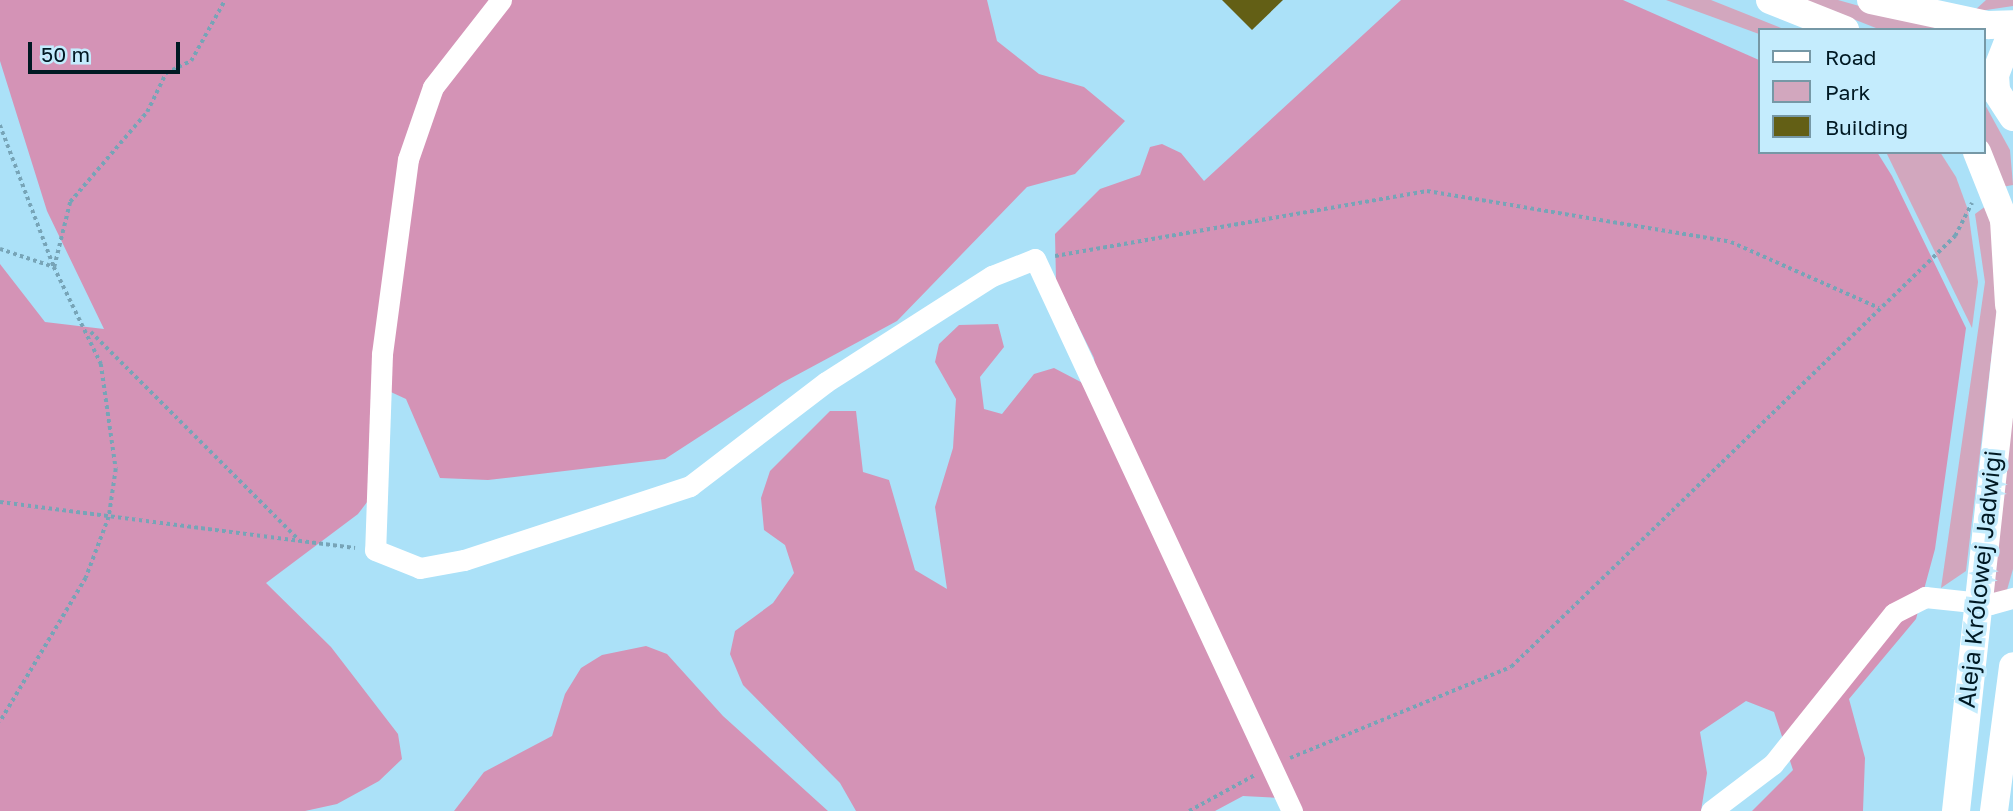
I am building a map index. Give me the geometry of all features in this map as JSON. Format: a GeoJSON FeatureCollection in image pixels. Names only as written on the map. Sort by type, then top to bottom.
{"type":"FeatureCollection","features":[{"type":"Feature","properties":{"kind":"main road"},"geometry":{"type":"LineString","coordinates":[[1770,0],[1840,28]]}},
{"type":"Feature","properties":{"kind":"main road"},"geometry":{"type":"LineString","coordinates":[[1871,0],[1988,25],[2013,27],[1998,58],[1990,88],[2013,117]]}},
{"type":"Feature","properties":{"kind":"main road","name":"Aleja Królowej Jadwigi"},"geometry":{"type":"LineString","coordinates":[[1956,811],[2011,296],[2004,220],[1978,154]]}},
{"type":"Feature","properties":{"kind":"main road","name":"Aleja Królowej Jadwigi"},"geometry":{"type":"LineString","coordinates":[[1994,811],[2013,666]]}},
{"type":"Feature","properties":{"kind":"lane"},"geometry":{"type":"LineString","coordinates":[[501,0],[433,87],[408,159],[382,354],[375,550],[420,568],[464,559],[690,486],[826,383],[992,276],[1035,259],[1292,811]]}},
{"type":"Feature","properties":{"kind":"lane"},"geometry":{"type":"LineString","coordinates":[[1712,811],[1773,764],[1894,613],[1925,597],[1977,603],[2013,598]]}},
{"type":"Feature","properties":{"kind":"path"},"geometry":{"type":"LineString","coordinates":[[54,267],[69,202],[147,112],[166,73],[191,61],[225,0]]}},
{"type":"Feature","properties":{"kind":"path"},"geometry":{"type":"LineString","coordinates":[[0,125],[54,267],[88,329],[108,392],[116,469],[109,517],[86,578],[0,722]]}},
{"type":"Feature","properties":{"kind":"path"},"geometry":{"type":"LineString","coordinates":[[1035,259],[1427,191],[1731,242],[1879,309]]}},
{"type":"Feature","properties":{"kind":"path"},"geometry":{"type":"LineString","coordinates":[[1189,811],[1272,765],[1511,667],[1955,236],[1972,203]]}},
{"type":"Feature","properties":{"kind":"path"},"geometry":{"type":"LineString","coordinates":[[0,249],[54,267]]}},
{"type":"Feature","properties":{"kind":"path"},"geometry":{"type":"LineString","coordinates":[[88,329],[300,541]]}},
{"type":"Feature","properties":{"kind":"path"},"geometry":{"type":"LineString","coordinates":[[0,502],[375,550]]}},
{"type":"Feature","properties":{"kind":"green space"},"geometry":{"type":"Polygon","coordinates":[[[1666,0],[1711,0],[1781,28],[1758,28],[1758,34],[1666,0]]]}},
{"type":"Feature","properties":{"kind":"green space"},"geometry":{"type":"Polygon","coordinates":[[[1805,0],[1838,0],[1937,28],[1876,28],[1805,0]]]}},
{"type":"Feature","properties":{"kind":"green space"},"geometry":{"type":"Polygon","coordinates":[[[1986,0],[2013,0],[2013,6],[1973,12],[1986,0]]]}},
{"type":"Feature","properties":{"kind":"green space"},"geometry":{"type":"Polygon","coordinates":[[[1985,105],[2010,150],[2013,185],[2002,187],[1985,149],[1985,105]]]}},
{"type":"Feature","properties":{"kind":"green space"},"geometry":{"type":"Polygon","coordinates":[[[1887,154],[1941,154],[1956,177],[1968,210],[1978,282],[1972,328],[1887,154]]]}},
{"type":"Feature","properties":{"kind":"green space"},"geometry":{"type":"Polygon","coordinates":[[[1990,203],[1999,293],[1966,571],[1941,588],[1985,282],[1975,214],[1990,203]]]}},
{"type":"Feature","properties":{"kind":"green space"},"geometry":{"type":"Polygon","coordinates":[[[2013,373],[2013,569],[2007,590],[1992,598],[2013,373]]]}},
{"type":"Feature","properties":{"kind":"shaded area"},"geometry":{"type":"Polygon","coordinates":[[[0,0],[987,0],[997,41],[1039,74],[1084,87],[1125,121],[1075,174],[1027,187],[897,321],[782,383],[665,459],[488,480],[440,478],[406,399],[380,387],[380,485],[358,514],[266,583],[331,647],[398,734],[402,759],[379,781],[337,804],[305,811],[0,811],[0,264],[45,322],[104,329],[47,211],[0,61],[0,0]]]}},
{"type":"Feature","properties":{"kind":"shaded area"},"geometry":{"type":"Polygon","coordinates":[[[1401,0],[1623,0],[1758,60],[1758,154],[1878,154],[1892,176],[1966,328],[1935,549],[1916,619],[1849,699],[1865,758],[1863,811],[1752,811],[1793,770],[1774,712],[1746,701],[1700,732],[1707,773],[1701,811],[1287,811],[1281,798],[1243,796],[1215,811],[856,811],[840,783],[743,685],[730,654],[735,631],[773,603],[794,573],[785,545],[764,530],[761,498],[770,471],[830,411],[856,411],[863,472],[889,480],[915,570],[947,589],[935,507],[953,448],[956,399],[935,362],[939,344],[959,325],[998,324],[1004,347],[980,377],[984,409],[1002,414],[1034,374],[1054,368],[1098,391],[1094,358],[1056,281],[1055,234],[1100,189],[1140,175],[1150,147],[1162,144],[1181,153],[1204,181],[1401,0]]]}},
{"type":"Feature","properties":{"kind":"shaded area"},"geometry":{"type":"Polygon","coordinates":[[[646,646],[667,654],[723,716],[828,811],[454,811],[484,772],[552,736],[565,694],[581,668],[602,655],[646,646]]]}},
{"type":"Feature","properties":{"kind":"building"},"geometry":{"type":"Polygon","coordinates":[[[1222,0],[1283,0],[1252,30],[1222,0]]]}}]}
